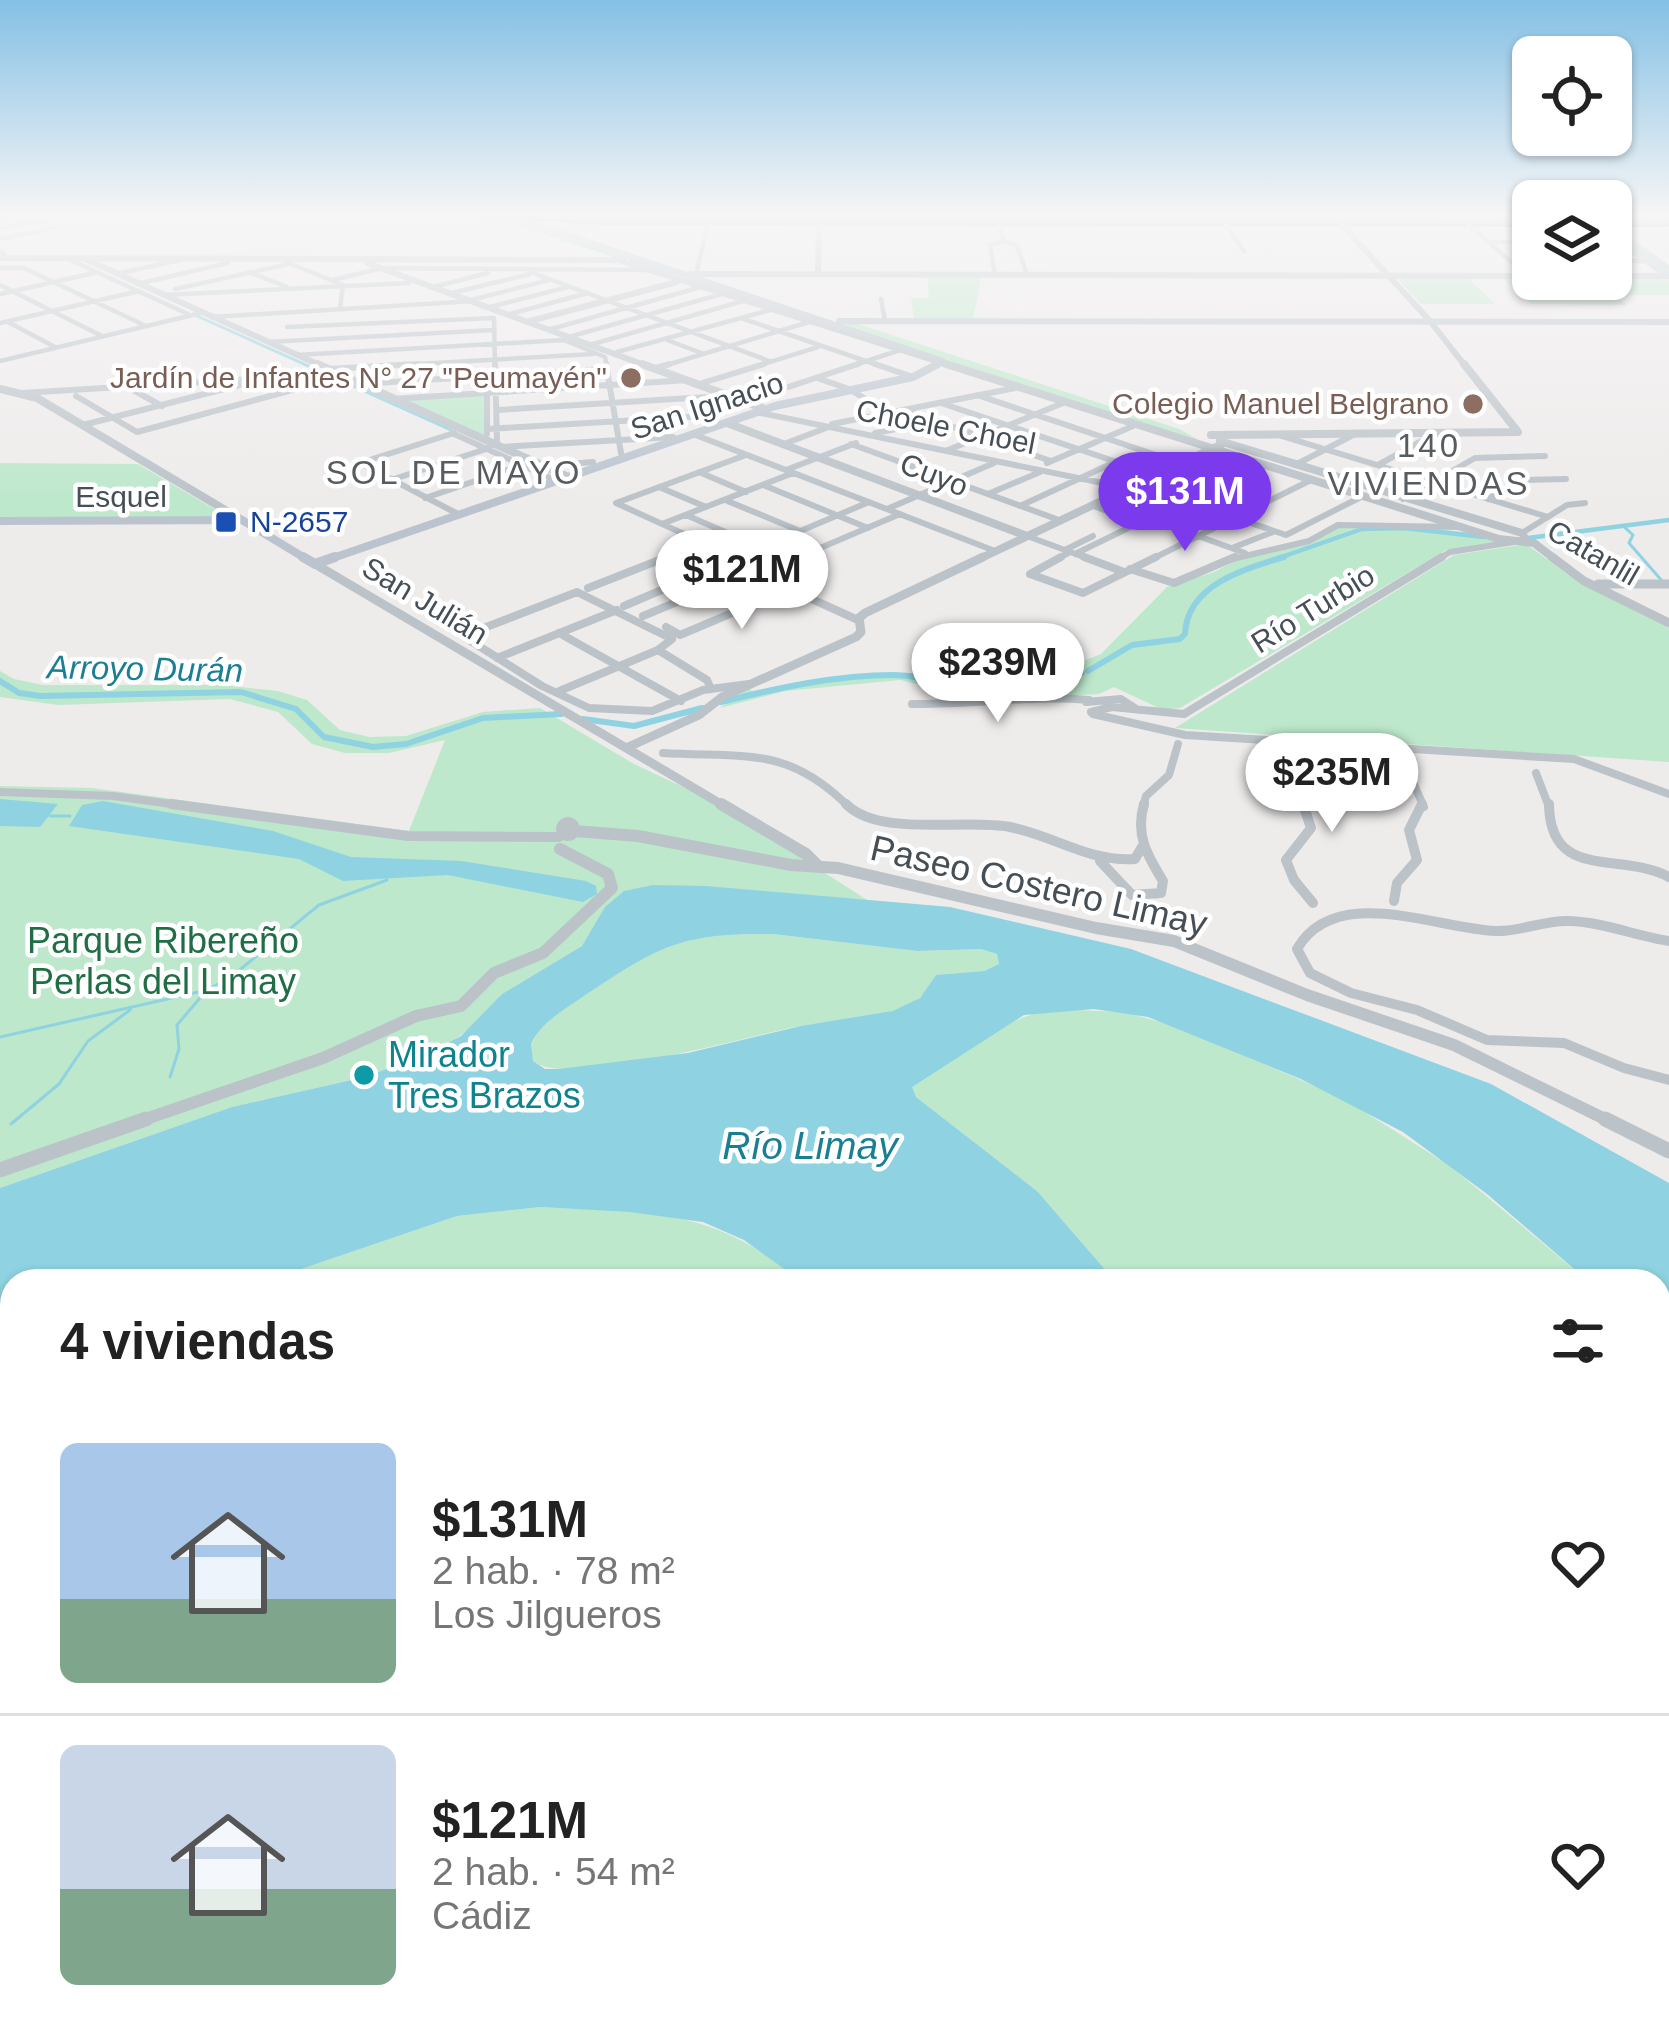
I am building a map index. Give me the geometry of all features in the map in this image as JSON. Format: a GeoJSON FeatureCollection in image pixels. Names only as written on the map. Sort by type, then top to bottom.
{"type":"FeatureCollection","features":[{"type":"Feature","properties":{"kind":"main road"},"geometry":{"type":"LineString","coordinates":[[791,309],[941,359],[941,363]]}},
{"type":"Feature","properties":{"kind":"main road"},"geometry":{"type":"LineString","coordinates":[[1419,309],[1430,321]]}},
{"type":"Feature","properties":{"kind":"main road"},"geometry":{"type":"LineString","coordinates":[[828,322],[1669,322]]}},
{"type":"Feature","properties":{"kind":"main road","name":"San Ignacio"},"geometry":{"type":"LineString","coordinates":[[315,564],[760,411],[913,377],[941,363]]}},
{"type":"Feature","properties":{"kind":"main road","name":"Esquel"},"geometry":{"type":"LineString","coordinates":[[0,521],[242,520]]}},
{"type":"Feature","properties":{"kind":"main road","name":"San Julián"},"geometry":{"type":"LineString","coordinates":[[242,520],[315,564]]}},
{"type":"Feature","properties":{"kind":"street"},"geometry":{"type":"LineString","coordinates":[[41,309],[97,337]]}},
{"type":"Feature","properties":{"kind":"street"},"geometry":{"type":"LineString","coordinates":[[2,321],[61,309]]}},
{"type":"Feature","properties":{"kind":"street"},"geometry":{"type":"LineString","coordinates":[[110,309],[146,326]]}},
{"type":"Feature","properties":{"kind":"street"},"geometry":{"type":"LineString","coordinates":[[189,309],[374,386],[556,481]]}},
{"type":"Feature","properties":{"kind":"street"},"geometry":{"type":"LineString","coordinates":[[191,309],[201,314],[345,309]]}},
{"type":"Feature","properties":{"kind":"street"},"geometry":{"type":"LineString","coordinates":[[201,314],[202,309]]}},
{"type":"Feature","properties":{"kind":"street"},"geometry":{"type":"LineString","coordinates":[[245,313],[247,309]]}},
{"type":"Feature","properties":{"kind":"street"},"geometry":{"type":"LineString","coordinates":[[0,361],[201,314],[326,309]]}},
{"type":"Feature","properties":{"kind":"street"},"geometry":{"type":"LineString","coordinates":[[374,386],[385,309]]}},
{"type":"Feature","properties":{"kind":"street"},"geometry":{"type":"LineString","coordinates":[[467,317],[468,309]]}},
{"type":"Feature","properties":{"kind":"street","name":"Choele Choel"},"geometry":{"type":"LineString","coordinates":[[496,309],[602,354]]}},
{"type":"Feature","properties":{"kind":"street"},"geometry":{"type":"LineString","coordinates":[[510,314],[528,309]]}},
{"type":"Feature","properties":{"kind":"street"},"geometry":{"type":"LineString","coordinates":[[530,321],[575,309]]}},
{"type":"Feature","properties":{"kind":"street"},"geometry":{"type":"LineString","coordinates":[[551,329],[622,309]]}},
{"type":"Feature","properties":{"kind":"street"},"geometry":{"type":"LineString","coordinates":[[636,309],[772,362]]}},
{"type":"Feature","properties":{"kind":"street"},"geometry":{"type":"LineString","coordinates":[[296,356],[568,338],[668,309]]}},
{"type":"Feature","properties":{"kind":"street"},"geometry":{"type":"LineString","coordinates":[[593,344],[715,309]]}},
{"type":"Feature","properties":{"kind":"street"},"geometry":{"type":"LineString","coordinates":[[883,309],[885,321]]}},
{"type":"Feature","properties":{"kind":"street"},"geometry":{"type":"LineString","coordinates":[[616,352],[770,310]]}},
{"type":"Feature","properties":{"kind":"street","name":"Catanlil"},"geometry":{"type":"LineString","coordinates":[[770,310],[1208,451],[1460,527],[1521,539],[1595,586],[1669,623]]}},
{"type":"Feature","properties":{"kind":"street"},"geometry":{"type":"LineString","coordinates":[[283,341],[292,312]]}},
{"type":"Feature","properties":{"kind":"street"},"geometry":{"type":"LineString","coordinates":[[287,327],[486,318],[491,330],[488,429],[492,446]]}},
{"type":"Feature","properties":{"kind":"street"},"geometry":{"type":"LineString","coordinates":[[741,318],[913,377]]}},
{"type":"Feature","properties":{"kind":"street"},"geometry":{"type":"LineString","coordinates":[[2,321],[56,347]]}},
{"type":"Feature","properties":{"kind":"street"},"geometry":{"type":"LineString","coordinates":[[1430,321],[1518,431],[1211,435],[1521,539]]}},
{"type":"Feature","properties":{"kind":"street"},"geometry":{"type":"LineString","coordinates":[[656,368],[809,322]]}},
{"type":"Feature","properties":{"kind":"street"},"geometry":{"type":"LineString","coordinates":[[266,342],[491,330]]}},
{"type":"Feature","properties":{"kind":"street","name":"Choele Choel"},"geometry":{"type":"LineString","coordinates":[[568,338],[656,368],[707,397]]}},
{"type":"Feature","properties":{"kind":"street"},"geometry":{"type":"LineString","coordinates":[[664,339],[704,354]]}},
{"type":"Feature","properties":{"kind":"street"},"geometry":{"type":"LineString","coordinates":[[0,345],[19,356]]}},
{"type":"Feature","properties":{"kind":"street"},"geometry":{"type":"LineString","coordinates":[[699,384],[821,346]]}},
{"type":"Feature","properties":{"kind":"street"},"geometry":{"type":"LineString","coordinates":[[746,401],[900,350]]}},
{"type":"Feature","properties":{"kind":"street"},"geometry":{"type":"LineString","coordinates":[[327,369],[602,354],[621,453]]}},
{"type":"Feature","properties":{"kind":"street"},"geometry":{"type":"LineString","coordinates":[[374,386],[607,369]]}},
{"type":"Feature","properties":{"kind":"street","name":"San Ignacio"},"geometry":{"type":"LineString","coordinates":[[913,377],[959,369]]}},
{"type":"Feature","properties":{"kind":"street"},"geometry":{"type":"LineString","coordinates":[[22,393],[318,375]]}},
{"type":"Feature","properties":{"kind":"street"},"geometry":{"type":"LineString","coordinates":[[816,377],[889,413]]}},
{"type":"Feature","properties":{"kind":"street"},"geometry":{"type":"LineString","coordinates":[[85,426],[251,379]]}},
{"type":"Feature","properties":{"kind":"street"},"geometry":{"type":"LineString","coordinates":[[392,399],[683,381]]}},
{"type":"Feature","properties":{"kind":"street","name":"Choele Choel"},"geometry":{"type":"LineString","coordinates":[[683,381],[746,401],[760,411],[825,427],[1127,488]]}},
{"type":"Feature","properties":{"kind":"street"},"geometry":{"type":"LineString","coordinates":[[76,396],[137,432],[311,385]]}},
{"type":"Feature","properties":{"kind":"street"},"geometry":{"type":"LineString","coordinates":[[784,444],[825,427],[1015,388]]}},
{"type":"Feature","properties":{"kind":"street","name":"San Julián"},"geometry":{"type":"LineString","coordinates":[[0,389],[22,393],[85,426],[242,520]]}},
{"type":"Feature","properties":{"kind":"street"},"geometry":{"type":"LineString","coordinates":[[133,390],[161,406]]}},
{"type":"Feature","properties":{"kind":"street"},"geometry":{"type":"LineString","coordinates":[[492,393],[497,410],[492,446]]}},
{"type":"Feature","properties":{"kind":"street"},"geometry":{"type":"LineString","coordinates":[[977,395],[1180,463]]}},
{"type":"Feature","properties":{"kind":"street"},"geometry":{"type":"LineString","coordinates":[[488,429],[709,415],[707,397],[497,410]]}},
{"type":"Feature","properties":{"kind":"street"},"geometry":{"type":"LineString","coordinates":[[940,403],[1198,490]]}},
{"type":"Feature","properties":{"kind":"street"},"geometry":{"type":"LineString","coordinates":[[945,451],[1063,403]]}},
{"type":"Feature","properties":{"kind":"street"},"geometry":{"type":"LineString","coordinates":[[904,410],[1051,461]]}},
{"type":"Feature","properties":{"kind":"street"},"geometry":{"type":"LineString","coordinates":[[662,524],[763,485],[869,436],[935,421]]}},
{"type":"Feature","properties":{"kind":"street","name":"Cuyo"},"geometry":{"type":"LineString","coordinates":[[727,423],[1070,552],[1170,584],[1245,553]]}},
{"type":"Feature","properties":{"kind":"street"},"geometry":{"type":"LineString","coordinates":[[988,494],[1133,426]]}},
{"type":"Feature","properties":{"kind":"street"},"geometry":{"type":"LineString","coordinates":[[460,515],[360,463],[463,430]]}},
{"type":"Feature","properties":{"kind":"street"},"geometry":{"type":"LineString","coordinates":[[1271,433],[1548,517]]}},
{"type":"Feature","properties":{"kind":"street"},"geometry":{"type":"LineString","coordinates":[[1295,465],[1358,433]]}},
{"type":"Feature","properties":{"kind":"street"},"geometry":{"type":"LineString","coordinates":[[1378,465],[1436,433]]}},
{"type":"Feature","properties":{"kind":"street"},"geometry":{"type":"LineString","coordinates":[[452,434],[568,477]]}},
{"type":"Feature","properties":{"kind":"street"},"geometry":{"type":"LineString","coordinates":[[693,434],[994,550]]}},
{"type":"Feature","properties":{"kind":"street"},"geometry":{"type":"LineString","coordinates":[[391,480],[492,446],[674,437]]}},
{"type":"Feature","properties":{"kind":"street"},"geometry":{"type":"LineString","coordinates":[[858,620],[1224,442]]}},
{"type":"Feature","properties":{"kind":"street"},"geometry":{"type":"LineString","coordinates":[[851,445],[1059,520]]}},
{"type":"Feature","properties":{"kind":"street"},"geometry":{"type":"LineString","coordinates":[[746,455],[616,503],[858,620]]}},
{"type":"Feature","properties":{"kind":"street"},"geometry":{"type":"LineString","coordinates":[[1403,499],[1478,457],[1544,456]]}},
{"type":"Feature","properties":{"kind":"street"},"geometry":{"type":"LineString","coordinates":[[887,509],[997,461]]}},
{"type":"Feature","properties":{"kind":"street"},"geometry":{"type":"LineString","coordinates":[[1020,506],[1115,461]]}},
{"type":"Feature","properties":{"kind":"street"},"geometry":{"type":"LineString","coordinates":[[542,466],[593,462]]}},
{"type":"Feature","properties":{"kind":"street"},"geometry":{"type":"LineString","coordinates":[[1252,463],[1030,574],[1079,593],[1309,481]]}},
{"type":"Feature","properties":{"kind":"street"},"geometry":{"type":"LineString","coordinates":[[425,498],[522,466]]}},
{"type":"Feature","properties":{"kind":"street"},"geometry":{"type":"LineString","coordinates":[[699,472],[746,491]]}},
{"type":"Feature","properties":{"kind":"street"},"geometry":{"type":"LineString","coordinates":[[1489,499],[1520,481],[1566,479]]}},
{"type":"Feature","properties":{"kind":"street"},"geometry":{"type":"LineString","coordinates":[[763,485],[868,528]]}},
{"type":"Feature","properties":{"kind":"street"},"geometry":{"type":"LineString","coordinates":[[659,487],[706,507]]}},
{"type":"Feature","properties":{"kind":"street"},"geometry":{"type":"LineString","coordinates":[[1179,499],[1286,535],[1361,497]]}},
{"type":"Feature","properties":{"kind":"street"},"geometry":{"type":"LineString","coordinates":[[725,500],[800,531]]}},
{"type":"Feature","properties":{"kind":"street"},"geometry":{"type":"LineString","coordinates":[[500,660],[869,502]]}},
{"type":"Feature","properties":{"kind":"street","name":"Río Turbio"},"geometry":{"type":"LineString","coordinates":[[1138,710],[1159,716],[1184,714],[1454,550],[1521,539],[1569,505],[1586,503]]}},
{"type":"Feature","properties":{"kind":"street"},"geometry":{"type":"LineString","coordinates":[[1091,505],[1245,553],[1309,542],[1330,527]]}},
{"type":"Feature","properties":{"kind":"street"},"geometry":{"type":"LineString","coordinates":[[644,616],[900,514]]}},
{"type":"Feature","properties":{"kind":"street"},"geometry":{"type":"LineString","coordinates":[[686,515],[761,548]]}},
{"type":"Feature","properties":{"kind":"street"},"geometry":{"type":"LineString","coordinates":[[1314,522],[1330,527],[1460,527]]}},
{"type":"Feature","properties":{"kind":"street"},"geometry":{"type":"LineString","coordinates":[[1232,548],[1273,532]]}},
{"type":"Feature","properties":{"kind":"street"},"geometry":{"type":"LineString","coordinates":[[676,638],[588,587],[695,546],[757,573]]}},
{"type":"Feature","properties":{"kind":"street","name":"San Julián"},"geometry":{"type":"LineString","coordinates":[[315,564],[806,854],[819,867]]}},
{"type":"Feature","properties":{"kind":"street"},"geometry":{"type":"LineString","coordinates":[[1595,586],[1668,587]]}},
{"type":"Feature","properties":{"kind":"street"},"geometry":{"type":"LineString","coordinates":[[560,694],[788,590]]}},
{"type":"Feature","properties":{"kind":"street"},"geometry":{"type":"LineString","coordinates":[[676,638],[577,592],[464,638],[593,709],[652,711],[711,689],[749,685]]}},
{"type":"Feature","properties":{"kind":"street"},"geometry":{"type":"LineString","coordinates":[[626,748],[699,715],[718,699],[856,637],[861,632],[858,620]]}},
{"type":"Feature","properties":{"kind":"street"},"geometry":{"type":"LineString","coordinates":[[562,635],[681,701]]}},
{"type":"Feature","properties":{"kind":"street"},"geometry":{"type":"LineString","coordinates":[[658,652],[709,681],[711,689]]}},
{"type":"Feature","properties":{"kind":"street"},"geometry":{"type":"LineString","coordinates":[[912,704],[973,705],[1054,697],[1124,700],[1138,710]]}},
{"type":"Feature","properties":{"kind":"street"},"geometry":{"type":"LineString","coordinates":[[1090,700],[1085,707],[1093,714],[1170,732],[1580,760],[1650,791],[1669,794]]}},
{"type":"Feature","properties":{"kind":"street"},"geometry":{"type":"LineString","coordinates":[[1093,714],[1090,710],[1097,708],[1138,710]]}},
{"type":"Feature","properties":{"kind":"street"},"geometry":{"type":"LineString","coordinates":[[663,753],[786,761],[818,776],[853,811],[868,818],[917,826],[1010,827],[1097,859],[1128,861],[1140,856],[1141,807],[1169,775],[1178,744],[1178,736],[1170,732]]}},
{"type":"Feature","properties":{"kind":"street"},"geometry":{"type":"LineString","coordinates":[[1178,744],[1209,736]]}},
{"type":"Feature","properties":{"kind":"street"},"geometry":{"type":"LineString","coordinates":[[1295,741],[1310,747],[1313,756],[1299,794],[1311,827],[1286,860],[1294,880],[1326,914],[1413,918],[1493,931],[1571,921],[1669,941]]}},
{"type":"Feature","properties":{"kind":"street"},"geometry":{"type":"LineString","coordinates":[[1313,756],[1338,745]]}},
{"type":"Feature","properties":{"kind":"street"},"geometry":{"type":"LineString","coordinates":[[1380,915],[1394,901],[1397,883],[1417,860],[1408,834],[1424,808],[1399,755],[1382,747]]}},
{"type":"Feature","properties":{"kind":"street"},"geometry":{"type":"LineString","coordinates":[[1405,765],[1413,754],[1430,749]]}},
{"type":"Feature","properties":{"kind":"street"},"geometry":{"type":"LineString","coordinates":[[1508,756],[1536,773]]}},
{"type":"Feature","properties":{"kind":"street"},"geometry":{"type":"LineString","coordinates":[[1542,759],[1535,763],[1536,773],[1548,798],[1550,832],[1562,847],[1594,862],[1647,866],[1669,877]]}},
{"type":"Feature","properties":{"kind":"street"},"geometry":{"type":"LineString","coordinates":[[0,792],[113,796],[408,836],[564,837],[572,863],[605,872],[614,882],[602,900],[539,956],[494,973],[461,1006],[416,1016],[322,1058],[0,1170]]}},
{"type":"Feature","properties":{"kind":"street","name":"Paseo Costero Limay"},"geometry":{"type":"LineString","coordinates":[[564,837],[638,836],[819,867],[1096,928],[1174,940],[1314,998],[1454,1045],[1669,1150]]}},
{"type":"Feature","properties":{"kind":"street"},"geometry":{"type":"LineString","coordinates":[[1097,859],[1124,893],[1153,897],[1163,890],[1163,881],[1142,847]]}},
{"type":"Feature","properties":{"kind":"street"},"geometry":{"type":"LineString","coordinates":[[1394,901],[1413,918]]}},
{"type":"Feature","properties":{"kind":"street"},"geometry":{"type":"LineString","coordinates":[[1311,928],[1313,903]]}},
{"type":"Feature","properties":{"kind":"street"},"geometry":{"type":"LineString","coordinates":[[1341,917],[1311,928],[1298,944],[1300,960],[1328,984],[1418,1010],[1487,1040],[1564,1043],[1624,1068],[1669,1080]]}},
{"type":"Feature","properties":{"kind":"green space"},"geometry":{"type":"Polygon","coordinates":[[[913,309],[975,309],[973,319],[914,319],[913,309]]]}},
{"type":"Feature","properties":{"kind":"green space"},"geometry":{"type":"Polygon","coordinates":[[[855,323],[1179,429],[1197,439],[949,363],[842,324],[855,323]]]}},
{"type":"Feature","properties":{"kind":"green space"},"geometry":{"type":"Polygon","coordinates":[[[484,394],[486,436],[403,399],[484,394]]]}},
{"type":"Feature","properties":{"kind":"green space"},"geometry":{"type":"Polygon","coordinates":[[[0,463],[138,464],[228,517],[0,519],[0,463]]]}},
{"type":"Feature","properties":{"kind":"green space"},"geometry":{"type":"Polygon","coordinates":[[[1412,526],[1472,533],[1500,542],[1446,550],[1180,708],[1163,710],[1114,687],[1099,694],[986,700],[900,680],[785,691],[720,708],[749,688],[815,679],[912,673],[981,689],[1022,685],[1101,654],[1167,587],[1247,555],[1312,543],[1336,527],[1412,526]]]}},
{"type":"Feature","properties":{"kind":"green space"},"geometry":{"type":"Polygon","coordinates":[[[1526,544],[1581,584],[1669,628],[1669,762],[1175,728],[1454,555],[1526,544]]]}},
{"type":"Feature","properties":{"kind":"green space","name":"Parque Ribereño Perlas del Limay"},"geometry":{"type":"Polygon","coordinates":[[[0,671],[43,685],[222,685],[278,691],[307,700],[340,730],[369,737],[406,736],[483,712],[540,708],[634,764],[713,801],[867,900],[653,885],[582,946],[502,994],[478,1022],[446,1046],[365,1077],[232,1107],[0,1188],[0,786],[92,788],[409,831],[445,740],[389,753],[345,753],[312,744],[278,712],[230,699],[58,705],[0,697],[0,671]]]}},
{"type":"Feature","properties":{"kind":"green space"},"geometry":{"type":"Polygon","coordinates":[[[773,934],[917,951],[981,949],[997,954],[999,964],[984,971],[936,975],[913,1003],[870,1018],[795,1027],[618,1065],[552,1068],[533,1061],[531,1045],[548,1022],[654,953],[716,936],[773,934]]]}},
{"type":"Feature","properties":{"kind":"green space"},"geometry":{"type":"Polygon","coordinates":[[[1054,1009],[1123,1012],[1172,1025],[1341,1097],[1450,1166],[1574,1269],[1105,1269],[1037,1191],[916,1097],[911,1087],[978,1039],[1054,1009]]]}},
{"type":"Feature","properties":{"kind":"green space"},"geometry":{"type":"Polygon","coordinates":[[[539,1207],[678,1218],[738,1239],[784,1269],[301,1269],[457,1216],[539,1207]]]}},
{"type":"Feature","properties":{"kind":"water"},"geometry":{"type":"Polygon","coordinates":[[[0,799],[58,804],[40,827],[0,826],[0,799]]]}},
{"type":"Feature","properties":{"kind":"water"},"geometry":{"type":"Polygon","coordinates":[[[103,801],[273,831],[351,857],[461,861],[586,881],[596,886],[597,894],[583,902],[448,875],[343,881],[299,859],[69,826],[82,805],[103,801]]]}},
{"type":"Feature","properties":{"kind":"water","name":"Río Limay"},"geometry":{"type":"Polygon","coordinates":[[[653,885],[706,886],[950,907],[1131,949],[1491,1084],[1669,1183],[1669,1269],[1574,1269],[1487,1194],[1403,1132],[1301,1079],[1148,1017],[1094,1009],[1024,1015],[912,1087],[916,1097],[1037,1191],[1105,1269],[784,1269],[744,1240],[703,1222],[540,1207],[457,1216],[301,1269],[0,1269],[0,1188],[232,1107],[365,1077],[429,1053],[461,1036],[502,994],[582,946],[605,907],[624,891],[653,885]],[[773,934],[716,936],[674,945],[634,964],[556,1016],[531,1044],[533,1061],[545,1069],[559,1069],[688,1053],[801,1026],[893,1011],[920,998],[936,975],[984,971],[999,964],[997,954],[981,949],[917,951],[773,934]]]}},
{"type":"Feature","properties":{"kind":"waterway"},"geometry":{"type":"LineString","coordinates":[[197,316],[451,430]]}},
{"type":"Feature","properties":{"kind":"waterway","name":"Arroyo Durán"},"geometry":{"type":"LineString","coordinates":[[1528,538],[1669,520]]}},
{"type":"Feature","properties":{"kind":"waterway"},"geometry":{"type":"LineString","coordinates":[[1622,525],[1633,535],[1629,543],[1663,582]]}},
{"type":"Feature","properties":{"kind":"waterway","name":"Arroyo Durán"},"geometry":{"type":"LineString","coordinates":[[1273,560],[1362,529],[1404,528],[1484,537]]}},
{"type":"Feature","properties":{"kind":"waterway","name":"Arroyo Durán"},"geometry":{"type":"LineString","coordinates":[[1088,671],[1132,645],[1180,639],[1195,603],[1206,592],[1235,574],[1284,557]]}},
{"type":"Feature","properties":{"kind":"waterway","name":"Arroyo Durán"},"geometry":{"type":"LineString","coordinates":[[721,702],[807,683],[872,676],[905,676],[1002,695],[1082,673]]}},
{"type":"Feature","properties":{"kind":"waterway","name":"Arroyo Durán"},"geometry":{"type":"LineString","coordinates":[[0,681],[19,693],[40,696],[241,692],[296,709],[324,737],[373,747],[406,744],[483,718],[561,714]]}},
{"type":"Feature","properties":{"kind":"waterway","name":"Arroyo Durán"},"geometry":{"type":"LineString","coordinates":[[583,719],[634,726],[702,708]]}},
{"type":"Feature","properties":{"kind":"waterway"},"geometry":{"type":"LineString","coordinates":[[50,816],[70,816]]}},
{"type":"Feature","properties":{"kind":"waterway"},"geometry":{"type":"LineString","coordinates":[[0,1037],[207,990],[231,977],[319,905],[387,880]]}},
{"type":"Feature","properties":{"kind":"waterway"},"geometry":{"type":"LineString","coordinates":[[170,1077],[179,1049],[177,1025],[206,991]]}},
{"type":"Feature","properties":{"kind":"waterway"},"geometry":{"type":"LineString","coordinates":[[11,1124],[59,1084],[88,1041],[130,1010]]}},
{"type":"Feature","properties":{"kind":"place","name":"Jardín de Infantes N° 27 \"Peumayén\""},"geometry":{"type":"Point","coordinates":[631,378]}},
{"type":"Feature","properties":{"kind":"place","name":"Colegio Manuel Belgrano"},"geometry":{"type":"Point","coordinates":[1473,404]}},
{"type":"Feature","properties":{"kind":"place","name":"N-2657"},"geometry":{"type":"Point","coordinates":[226,522]}},
{"type":"Feature","properties":{"kind":"place","name":"Mirador Tres Brazos"},"geometry":{"type":"Point","coordinates":[364,1075]}},
{"type":"Feature","properties":{"kind":"district","name":"140 VIVIENDAS"},"geometry":{"type":"Point","coordinates":[1429,464]}},
{"type":"Feature","properties":{"kind":"district","name":"SOL DE MAYO"},"geometry":{"type":"Point","coordinates":[454,472]}}]}
